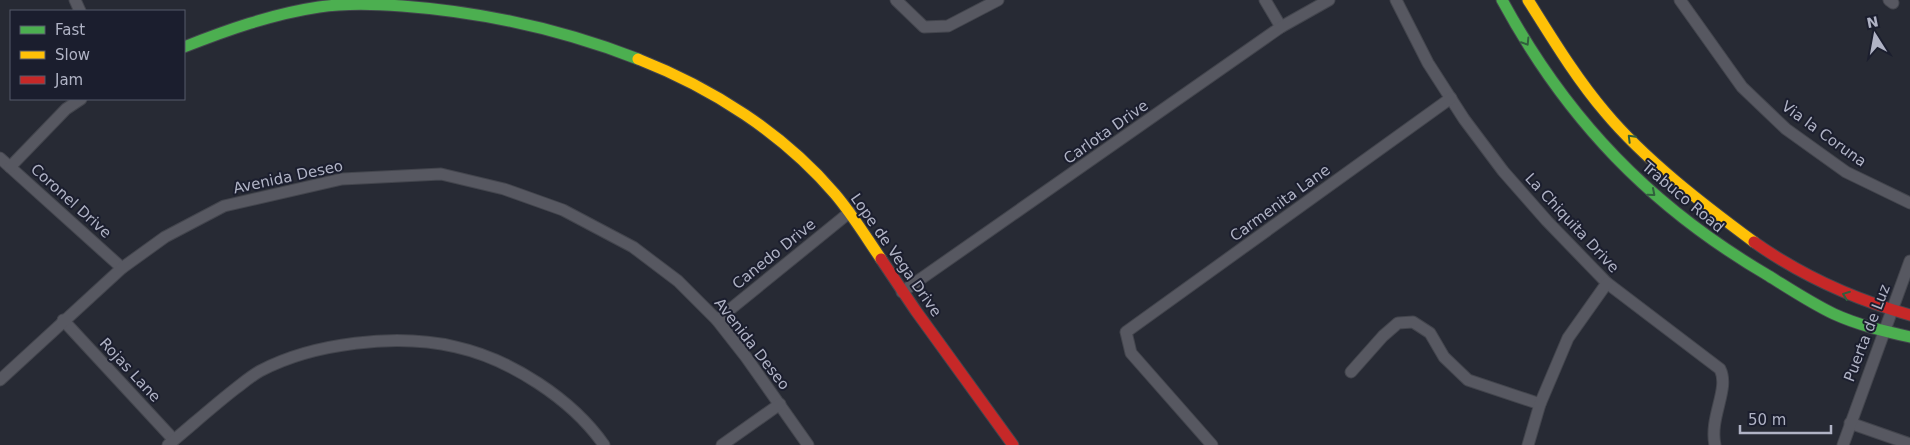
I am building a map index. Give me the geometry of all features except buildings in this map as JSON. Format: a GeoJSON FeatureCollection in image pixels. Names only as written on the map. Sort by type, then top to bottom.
{"type":"FeatureCollection","features":[{"type":"Feature","properties":{"kind":"main road","name":"Trabuco Road"},"geometry":{"type":"LineString","coordinates":[[1502,0],[1538,62],[1574,114],[1647,190],[1693,228],[1754,268],[1826,310],[1884,331],[1910,337]]}},
{"type":"Feature","properties":{"kind":"main road","name":"Trabuco Road"},"geometry":{"type":"LineString","coordinates":[[1528,0],[1552,39],[1606,113],[1648,154],[1727,225],[1771,255],[1838,292],[1892,311],[1910,315]]}},
{"type":"Feature","properties":{"kind":"main road","name":"Lope de Vega Drive"},"geometry":{"type":"LineString","coordinates":[[185,47],[280,16],[334,5],[395,5],[449,9],[525,25],[633,56],[703,88],[777,137],[823,181],[850,212],[902,292],[1013,445]]}},
{"type":"Feature","properties":{"kind":"street"},"geometry":{"type":"LineString","coordinates":[[896,0],[924,26],[948,26],[998,0]]}},
{"type":"Feature","properties":{"kind":"street"},"geometry":{"type":"LineString","coordinates":[[1265,0],[1281,27]]}},
{"type":"Feature","properties":{"kind":"street","name":"Carlota Drive"},"geometry":{"type":"LineString","coordinates":[[902,292],[1281,27],[1329,0]]}},
{"type":"Feature","properties":{"kind":"street","name":"La Chiquita Drive"},"geometry":{"type":"LineString","coordinates":[[1396,0],[1428,63],[1503,171],[1584,262],[1607,284],[1720,369],[1724,383],[1715,414],[1713,428],[1715,445]]}},
{"type":"Feature","properties":{"kind":"street","name":"Via la Coruna"},"geometry":{"type":"LineString","coordinates":[[1680,0],[1742,87],[1786,130],[1846,172],[1910,204]]}},
{"type":"Feature","properties":{"kind":"street","name":"Carmenita Lane"},"geometry":{"type":"LineString","coordinates":[[1212,445],[1131,353],[1126,332],[1451,98]]}},
{"type":"Feature","properties":{"kind":"street"},"geometry":{"type":"LineString","coordinates":[[10,167],[66,109],[80,100]]}},
{"type":"Feature","properties":{"kind":"street","name":"Coronel Drive"},"geometry":{"type":"LineString","coordinates":[[0,158],[122,268]]}},
{"type":"Feature","properties":{"kind":"street","name":"Avenida Deseo"},"geometry":{"type":"LineString","coordinates":[[0,380],[63,320],[122,268],[165,236],[224,206],[342,179],[441,174],[504,189],[563,210],[632,247],[678,281],[716,320],[780,404],[808,445]]}},
{"type":"Feature","properties":{"kind":"street","name":"Canedo Drive"},"geometry":{"type":"LineString","coordinates":[[716,320],[850,212]]}},
{"type":"Feature","properties":{"kind":"street","name":"Puerta de Luz"},"geometry":{"type":"LineString","coordinates":[[1843,445],[1910,261]]}},
{"type":"Feature","properties":{"kind":"street"},"geometry":{"type":"LineString","coordinates":[[1528,445],[1540,404],[1568,338],[1607,284]]}},
{"type":"Feature","properties":{"kind":"street","name":"Rojas Lane"},"geometry":{"type":"LineString","coordinates":[[63,320],[171,442]]}},
{"type":"Feature","properties":{"kind":"street"},"geometry":{"type":"LineString","coordinates":[[1351,372],[1383,336],[1398,323],[1413,322],[1430,333],[1444,357],[1468,380],[1540,404]]}},
{"type":"Feature","properties":{"kind":"street"},"geometry":{"type":"LineString","coordinates":[[171,442],[203,414],[259,372],[306,352],[350,343],[399,341],[455,347],[494,360],[547,388],[592,427],[604,445]]}},
{"type":"Feature","properties":{"kind":"street"},"geometry":{"type":"LineString","coordinates":[[722,445],[780,404]]}},
{"type":"Feature","properties":{"kind":"street"},"geometry":{"type":"LineString","coordinates":[[1850,423],[1910,444]]}},
{"type":"Feature","properties":{"kind":"traffic: fast"},"geometry":{"type":"LineString","coordinates":[[1502,0],[1527,43],[1584,122],[1650,190],[1687,221],[1726,249],[1825,310],[1862,325],[1910,337]]}},
{"type":"Feature","properties":{"kind":"traffic: fast"},"geometry":{"type":"LineString","coordinates":[[185,47],[267,18],[301,10],[350,4],[371,4],[432,9],[522,24],[581,39],[638,59]]}},
{"type":"Feature","properties":{"kind":"traffic: slow"},"geometry":{"type":"LineString","coordinates":[[1528,0],[1584,85],[1621,130],[1676,181],[1754,242]]}},
{"type":"Feature","properties":{"kind":"traffic: slow"},"geometry":{"type":"LineString","coordinates":[[638,59],[719,98],[793,151],[835,194],[881,259]]}},
{"type":"Feature","properties":{"kind":"traffic: jam"},"geometry":{"type":"LineString","coordinates":[[1754,242],[1809,276],[1868,302],[1910,315]]}},
{"type":"Feature","properties":{"kind":"traffic: jam"},"geometry":{"type":"LineString","coordinates":[[881,259],[916,311],[1013,445]]}}]}
